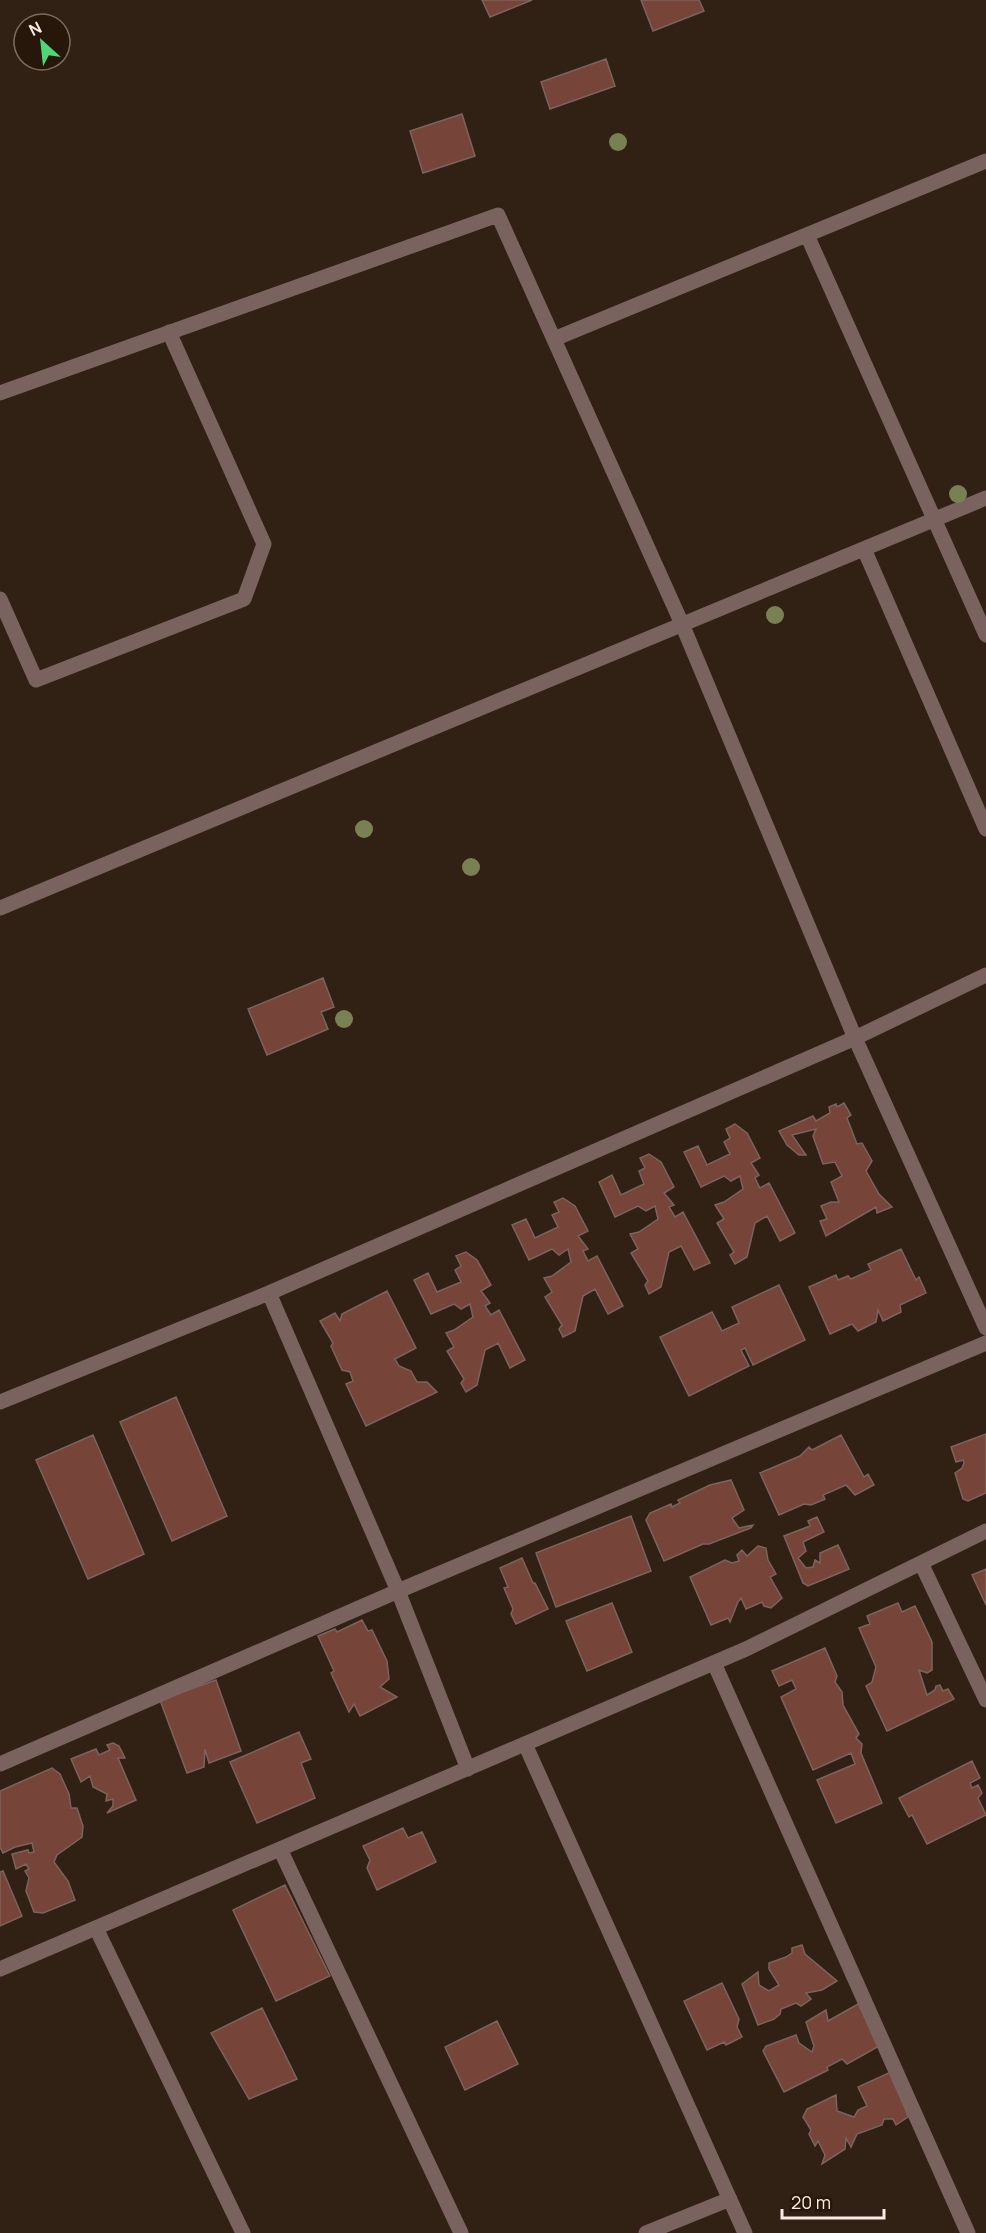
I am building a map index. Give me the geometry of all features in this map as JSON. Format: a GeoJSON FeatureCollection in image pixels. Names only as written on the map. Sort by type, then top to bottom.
{"type":"FeatureCollection","features":[{"type":"Feature","properties":{"kind":"street"},"geometry":{"type":"LineString","coordinates":[[554,339],[986,161]]}},
{"type":"Feature","properties":{"kind":"street"},"geometry":{"type":"LineString","coordinates":[[0,393],[498,215],[682,624],[855,1038],[986,1328]]}},
{"type":"Feature","properties":{"kind":"street"},"geometry":{"type":"LineString","coordinates":[[807,235],[986,635]]}},
{"type":"Feature","properties":{"kind":"street"},"geometry":{"type":"LineString","coordinates":[[0,599],[36,680],[244,598],[264,544],[169,332]]}},
{"type":"Feature","properties":{"kind":"street"},"geometry":{"type":"LineString","coordinates":[[0,908],[986,498]]}},
{"type":"Feature","properties":{"kind":"street"},"geometry":{"type":"LineString","coordinates":[[864,549],[986,829]]}},
{"type":"Feature","properties":{"kind":"street"},"geometry":{"type":"LineString","coordinates":[[0,1402],[269,1293],[855,1038],[986,975]]}},
{"type":"Feature","properties":{"kind":"street"},"geometry":{"type":"LineString","coordinates":[[269,1293],[398,1591],[468,1769]]}},
{"type":"Feature","properties":{"kind":"street"},"geometry":{"type":"LineString","coordinates":[[0,1764],[398,1591],[986,1343]]}},
{"type":"Feature","properties":{"kind":"street"},"geometry":{"type":"LineString","coordinates":[[0,1969],[746,1649],[986,1531]]}},
{"type":"Feature","properties":{"kind":"street"},"geometry":{"type":"LineString","coordinates":[[921,1563],[986,1700]]}},
{"type":"Feature","properties":{"kind":"street"},"geometry":{"type":"LineString","coordinates":[[714,1663],[968,2233]]}},
{"type":"Feature","properties":{"kind":"street"},"geometry":{"type":"LineString","coordinates":[[525,1744],[746,2233]]}},
{"type":"Feature","properties":{"kind":"street"},"geometry":{"type":"LineString","coordinates":[[280,1849],[460,2233]]}},
{"type":"Feature","properties":{"kind":"street"},"geometry":{"type":"LineString","coordinates":[[96,1928],[243,2233]]}},
{"type":"Feature","properties":{"kind":"street"},"geometry":{"type":"LineString","coordinates":[[646,2233],[730,2199]]}},
{"type":"Feature","properties":{"kind":"building"},"geometry":{"type":"Polygon","coordinates":[[[482,0],[532,0],[490,17],[482,0]]]}},
{"type":"Feature","properties":{"kind":"building"},"geometry":{"type":"Polygon","coordinates":[[[641,0],[699,0],[704,11],[653,31],[641,0]]]}},
{"type":"Feature","properties":{"kind":"building"},"geometry":{"type":"Polygon","coordinates":[[[606,59],[615,86],[550,109],[541,82],[606,59]]]}},
{"type":"Feature","properties":{"kind":"building"},"geometry":{"type":"Polygon","coordinates":[[[462,114],[475,156],[423,173],[410,131],[462,114]]]}},
{"type":"Feature","properties":{"kind":"building"},"geometry":{"type":"Polygon","coordinates":[[[323,978],[334,1007],[321,1012],[328,1029],[267,1055],[248,1009],[323,978]]]}},
{"type":"Feature","properties":{"kind":"building"},"geometry":{"type":"Polygon","coordinates":[[[844,1103],[851,1115],[847,1118],[857,1144],[862,1143],[872,1161],[866,1171],[879,1194],[892,1207],[877,1213],[876,1207],[826,1236],[820,1221],[827,1219],[821,1206],[839,1202],[831,1182],[842,1176],[835,1162],[823,1164],[813,1136],[816,1129],[792,1135],[806,1155],[799,1155],[787,1145],[779,1131],[813,1116],[816,1121],[830,1113],[829,1107],[836,1104],[837,1107],[844,1103]]]}},
{"type":"Feature","properties":{"kind":"building"},"geometry":{"type":"Polygon","coordinates":[[[735,1124],[747,1133],[760,1158],[751,1163],[759,1175],[755,1178],[760,1188],[769,1183],[795,1233],[780,1241],[767,1216],[755,1223],[747,1257],[735,1264],[730,1255],[734,1252],[717,1223],[724,1219],[715,1205],[724,1202],[743,1189],[740,1176],[731,1181],[724,1176],[701,1187],[684,1152],[698,1146],[707,1165],[730,1154],[724,1142],[730,1138],[726,1129],[735,1124]]]}},
{"type":"Feature","properties":{"kind":"building"},"geometry":{"type":"Polygon","coordinates":[[[649,1154],[661,1162],[674,1187],[664,1193],[674,1205],[669,1207],[675,1217],[683,1212],[710,1263],[694,1270],[681,1246],[669,1252],[661,1287],[649,1294],[645,1285],[648,1281],[631,1253],[638,1249],[630,1234],[639,1232],[658,1219],[655,1206],[646,1211],[638,1206],[615,1217],[599,1182],[612,1175],[621,1195],[644,1184],[639,1171],[645,1168],[640,1158],[649,1154]]]}},
{"type":"Feature","properties":{"kind":"building"},"geometry":{"type":"Polygon","coordinates":[[[563,1198],[575,1206],[588,1231],[578,1236],[588,1249],[583,1251],[588,1261],[597,1256],[623,1306],[608,1314],[595,1289],[583,1296],[575,1331],[563,1337],[559,1329],[562,1325],[545,1297],[552,1292],[544,1278],[552,1276],[571,1262],[568,1249],[559,1255],[552,1249],[529,1260],[512,1225],[526,1219],[535,1238],[558,1227],[552,1215],[559,1212],[554,1202],[563,1198]]]}},
{"type":"Feature","properties":{"kind":"building"},"geometry":{"type":"Polygon","coordinates":[[[901,1249],[916,1280],[919,1277],[926,1293],[900,1305],[901,1312],[883,1321],[878,1310],[876,1322],[858,1331],[852,1324],[830,1334],[809,1287],[836,1275],[838,1280],[848,1276],[851,1279],[871,1270],[868,1264],[901,1249]]]}},
{"type":"Feature","properties":{"kind":"building"},"geometry":{"type":"Polygon","coordinates":[[[466,1252],[477,1260],[491,1285],[481,1291],[490,1303],[485,1306],[491,1315],[499,1310],[525,1360],[510,1368],[498,1343],[485,1350],[477,1385],[466,1392],[461,1383],[464,1379],[447,1351],[454,1347],[446,1333],[473,1317],[470,1304],[461,1309],[454,1304],[431,1314],[414,1280],[428,1273],[437,1292],[461,1282],[455,1270],[461,1266],[456,1256],[466,1252]]]}},
{"type":"Feature","properties":{"kind":"building"},"geometry":{"type":"Polygon","coordinates":[[[779,1285],[805,1340],[753,1365],[745,1348],[741,1350],[749,1366],[689,1396],[660,1337],[712,1312],[722,1331],[739,1323],[732,1307],[779,1285]]]}},
{"type":"Feature","properties":{"kind":"building"},"geometry":{"type":"Polygon","coordinates":[[[387,1291],[416,1348],[395,1359],[399,1366],[411,1371],[417,1382],[427,1382],[437,1392],[366,1426],[346,1384],[353,1381],[350,1372],[342,1370],[331,1346],[333,1343],[320,1321],[335,1313],[340,1321],[342,1314],[387,1291]]]}},
{"type":"Feature","properties":{"kind":"building"},"geometry":{"type":"Polygon","coordinates":[[[176,1397],[227,1516],[172,1541],[120,1422],[176,1397]]]}},
{"type":"Feature","properties":{"kind":"building"},"geometry":{"type":"Polygon","coordinates":[[[986,1434],[986,1493],[968,1501],[963,1499],[955,1473],[962,1468],[964,1463],[963,1460],[956,1462],[951,1447],[986,1434]]]}},
{"type":"Feature","properties":{"kind":"building"},"geometry":{"type":"Polygon","coordinates":[[[93,1435],[144,1554],[88,1579],[36,1460],[93,1435]]]}},
{"type":"Feature","properties":{"kind":"building"},"geometry":{"type":"Polygon","coordinates":[[[841,1435],[864,1477],[868,1474],[874,1485],[855,1495],[846,1485],[823,1495],[825,1499],[811,1505],[804,1504],[779,1515],[760,1473],[800,1456],[809,1447],[812,1450],[841,1435]]]}},
{"type":"Feature","properties":{"kind":"building"},"geometry":{"type":"Polygon","coordinates":[[[731,1480],[744,1510],[732,1518],[739,1528],[753,1525],[751,1528],[709,1544],[703,1544],[664,1561],[646,1520],[650,1513],[671,1504],[672,1507],[680,1503],[678,1500],[710,1485],[731,1480]]]}},
{"type":"Feature","properties":{"kind":"building"},"geometry":{"type":"Polygon","coordinates":[[[631,1516],[651,1571],[556,1607],[536,1553],[631,1516]]]}},
{"type":"Feature","properties":{"kind":"building"},"geometry":{"type":"Polygon","coordinates":[[[817,1517],[824,1532],[803,1542],[806,1551],[798,1558],[806,1568],[813,1567],[815,1560],[820,1563],[820,1553],[838,1545],[849,1569],[808,1586],[803,1583],[784,1536],[810,1526],[808,1521],[817,1517]]]}},
{"type":"Feature","properties":{"kind":"building"},"geometry":{"type":"Polygon","coordinates":[[[758,1546],[766,1548],[768,1560],[776,1574],[770,1577],[782,1598],[771,1608],[764,1606],[762,1602],[746,1609],[741,1598],[730,1622],[728,1618],[711,1625],[690,1577],[725,1560],[732,1563],[739,1561],[737,1555],[742,1550],[747,1556],[758,1546]]]}},
{"type":"Feature","properties":{"kind":"building"},"geometry":{"type":"Polygon","coordinates":[[[522,1558],[548,1609],[516,1624],[511,1614],[513,1609],[504,1588],[508,1587],[500,1568],[522,1558]]]}},
{"type":"Feature","properties":{"kind":"building"},"geometry":{"type":"Polygon","coordinates":[[[986,1569],[986,1605],[972,1575],[986,1569]]]}},
{"type":"Feature","properties":{"kind":"building"},"geometry":{"type":"Polygon","coordinates":[[[612,1603],[632,1652],[587,1671],[566,1621],[612,1603]]]}},
{"type":"Feature","properties":{"kind":"building"},"geometry":{"type":"Polygon","coordinates":[[[898,1603],[902,1612],[915,1606],[932,1642],[932,1670],[927,1673],[919,1670],[927,1695],[940,1685],[943,1691],[948,1689],[954,1699],[887,1731],[866,1686],[872,1682],[876,1667],[859,1628],[870,1624],[867,1616],[898,1603]]]}},
{"type":"Feature","properties":{"kind":"building"},"geometry":{"type":"Polygon","coordinates":[[[362,1620],[368,1631],[372,1630],[387,1661],[389,1679],[380,1687],[397,1697],[360,1716],[354,1704],[349,1712],[331,1673],[334,1671],[318,1636],[335,1629],[337,1632],[362,1620]]]}},
{"type":"Feature","properties":{"kind":"building"},"geometry":{"type":"Polygon","coordinates":[[[825,1648],[837,1676],[835,1682],[842,1692],[843,1705],[859,1734],[856,1738],[862,1744],[861,1753],[882,1803],[836,1823],[817,1780],[855,1764],[851,1753],[813,1770],[781,1697],[796,1689],[792,1680],[779,1686],[772,1671],[825,1648]]]}},
{"type":"Feature","properties":{"kind":"building"},"geometry":{"type":"Polygon","coordinates":[[[216,1680],[241,1751],[209,1763],[205,1749],[204,1767],[187,1773],[160,1700],[216,1680]]]}},
{"type":"Feature","properties":{"kind":"building"},"geometry":{"type":"Polygon","coordinates":[[[299,1732],[311,1759],[301,1763],[315,1798],[257,1823],[230,1762],[299,1732]]]}},
{"type":"Feature","properties":{"kind":"building"},"geometry":{"type":"Polygon","coordinates":[[[113,1743],[119,1746],[125,1758],[118,1758],[136,1800],[107,1813],[113,1806],[113,1799],[106,1801],[107,1794],[93,1787],[90,1776],[81,1782],[71,1759],[96,1749],[99,1755],[110,1750],[107,1745],[113,1743]]]}},
{"type":"Feature","properties":{"kind":"building"},"geometry":{"type":"Polygon","coordinates":[[[972,1761],[980,1778],[970,1783],[972,1788],[978,1785],[982,1793],[978,1798],[986,1815],[927,1844],[912,1815],[909,1817],[899,1798],[972,1761]]]}},
{"type":"Feature","properties":{"kind":"building"},"geometry":{"type":"Polygon","coordinates":[[[52,1768],[60,1774],[69,1794],[71,1808],[77,1808],[83,1826],[82,1837],[57,1855],[54,1862],[68,1881],[75,1900],[43,1913],[34,1912],[26,1891],[29,1878],[25,1871],[29,1869],[26,1864],[16,1869],[12,1854],[28,1850],[29,1853],[34,1852],[32,1843],[3,1853],[0,1847],[0,1791],[52,1768]]]}},
{"type":"Feature","properties":{"kind":"building"},"geometry":{"type":"Polygon","coordinates":[[[403,1828],[408,1838],[422,1832],[436,1862],[377,1890],[367,1868],[370,1860],[363,1846],[403,1828]]]}},
{"type":"Feature","properties":{"kind":"building"},"geometry":{"type":"Polygon","coordinates":[[[3,1871],[22,1916],[0,1926],[0,1872],[3,1871]]]}},
{"type":"Feature","properties":{"kind":"building"},"geometry":{"type":"Polygon","coordinates":[[[285,1885],[330,1976],[276,2001],[233,1910],[285,1885]]]}},
{"type":"Feature","properties":{"kind":"building"},"geometry":{"type":"Polygon","coordinates":[[[802,1945],[805,1954],[837,1981],[822,1990],[806,1993],[811,1999],[801,2006],[796,2003],[781,2009],[780,2014],[774,2019],[758,2025],[742,1984],[758,1972],[759,1985],[769,1991],[779,1985],[769,1969],[769,1963],[786,1957],[792,1953],[792,1948],[802,1945]]]}},
{"type":"Feature","properties":{"kind":"building"},"geometry":{"type":"Polygon","coordinates":[[[722,1983],[739,2019],[737,2027],[742,2037],[726,2045],[724,2042],[707,2050],[684,2001],[722,1983]]]}},
{"type":"Feature","properties":{"kind":"building"},"geometry":{"type":"Polygon","coordinates":[[[858,2004],[881,2045],[847,2064],[842,2059],[827,2067],[828,2070],[784,2092],[763,2051],[766,2046],[796,2035],[799,2043],[812,2052],[814,2046],[806,2022],[826,2010],[828,2021],[858,2004]]]}},
{"type":"Feature","properties":{"kind":"building"},"geometry":{"type":"Polygon","coordinates":[[[262,2008],[297,2079],[249,2099],[211,2033],[262,2008]]]}},
{"type":"Feature","properties":{"kind":"building"},"geometry":{"type":"Polygon","coordinates":[[[497,2021],[518,2064],[465,2090],[445,2047],[497,2021]]]}},
{"type":"Feature","properties":{"kind":"building"},"geometry":{"type":"Polygon","coordinates":[[[893,2071],[908,2117],[896,2125],[893,2119],[884,2119],[882,2125],[857,2134],[851,2147],[846,2138],[845,2149],[822,2164],[825,2155],[818,2141],[815,2146],[809,2134],[811,2130],[803,2117],[807,2109],[836,2095],[837,2111],[854,2117],[858,2110],[867,2106],[858,2087],[893,2071]]]}}]}
